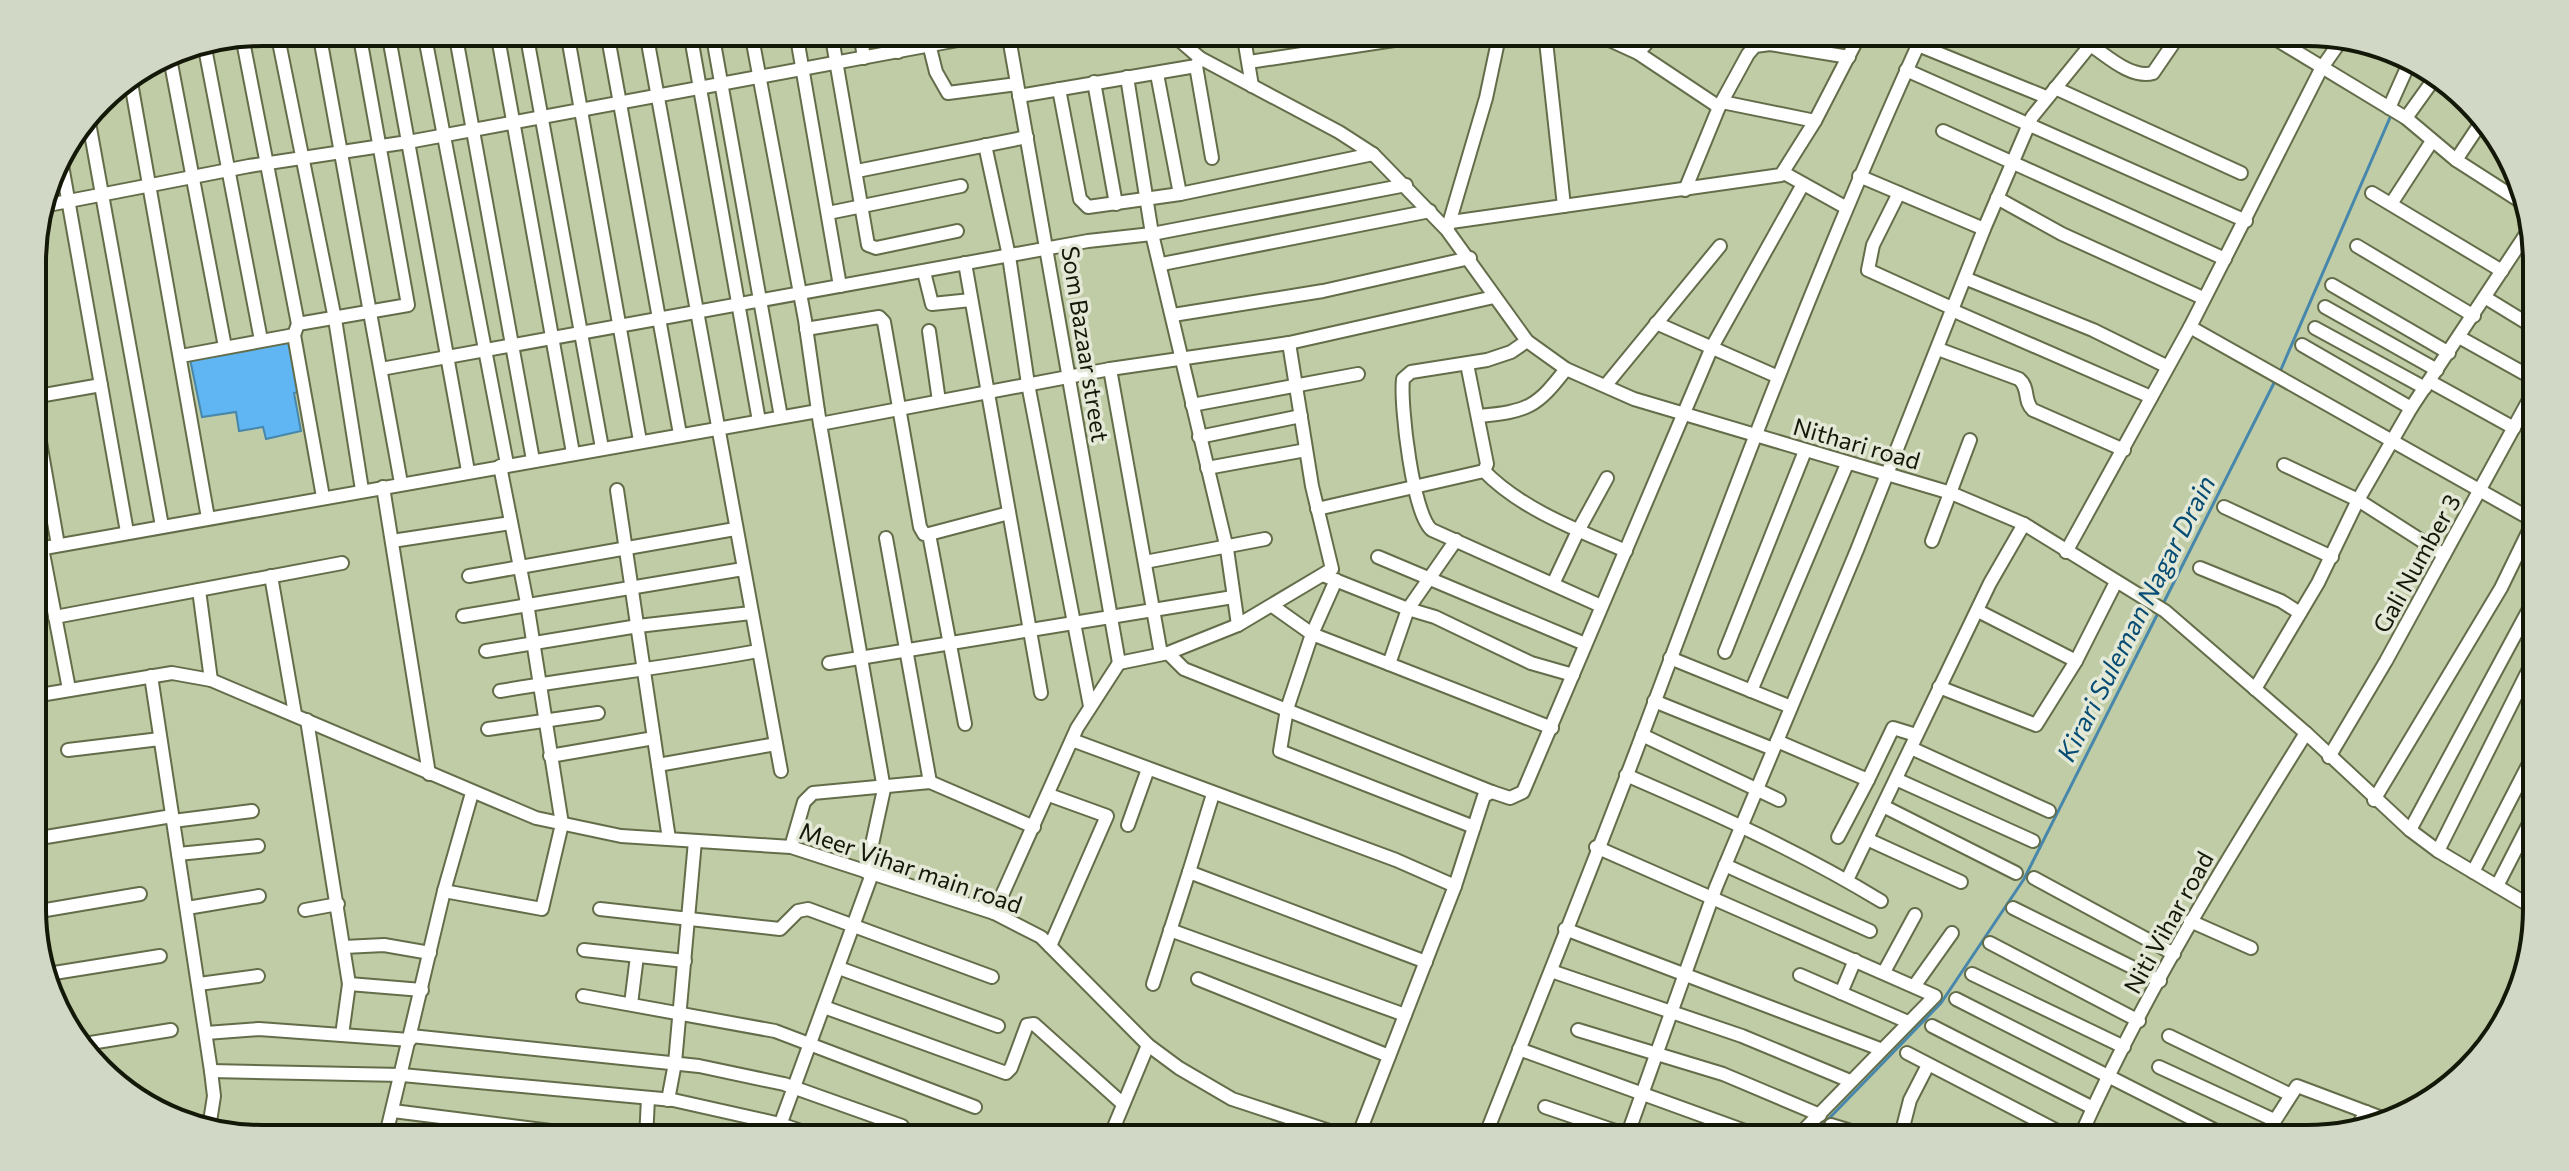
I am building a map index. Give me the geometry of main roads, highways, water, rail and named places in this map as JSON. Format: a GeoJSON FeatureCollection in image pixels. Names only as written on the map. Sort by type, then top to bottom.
{"type":"FeatureCollection","features":[{"type":"Feature","properties":{"kind":"water"},"geometry":{"type":"Polygon","coordinates":[[[293,335],[303,391],[294,393],[301,431],[266,439],[263,427],[239,431],[236,412],[202,417],[189,354],[293,335]]]}},
{"type":"Feature","properties":{"kind":"waterway","name":"Kirari Suleman Nagar Drain"},"geometry":{"type":"LineString","coordinates":[[2279,374],[2392,113]]}},
{"type":"Feature","properties":{"kind":"waterway","name":"Kirari Suleman Nagar Drain"},"geometry":{"type":"LineString","coordinates":[[2162,606],[2275,381]]}},
{"type":"Feature","properties":{"kind":"waterway","name":"Kirari Suleman Nagar Drain"},"geometry":{"type":"LineString","coordinates":[[1823,1125],[1941,1003],[2024,879],[2158,613]]}}]}
